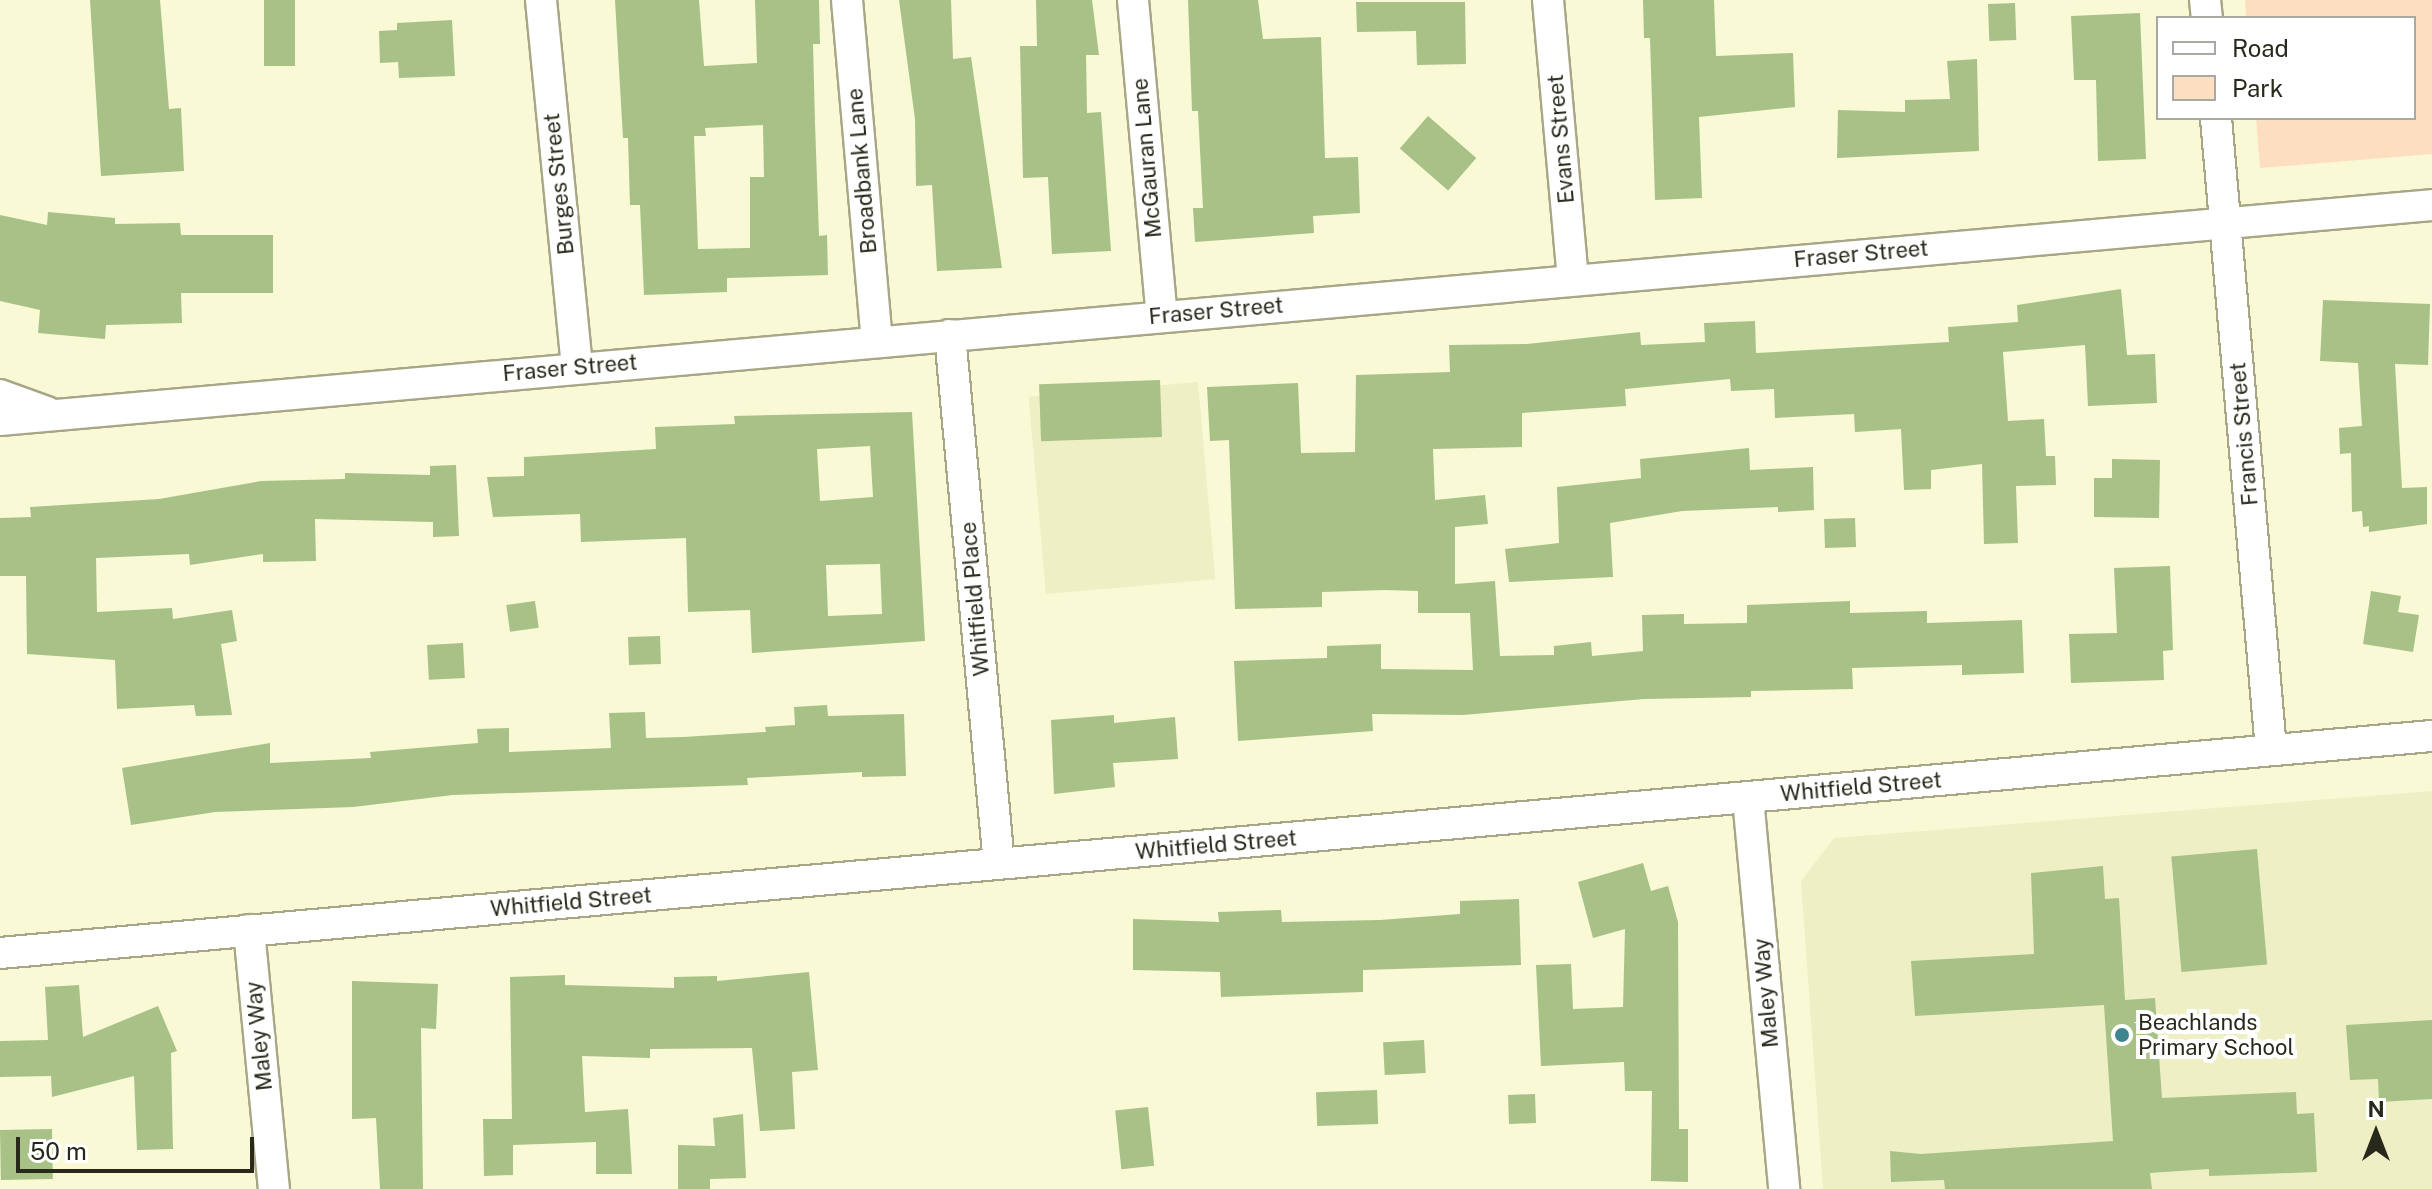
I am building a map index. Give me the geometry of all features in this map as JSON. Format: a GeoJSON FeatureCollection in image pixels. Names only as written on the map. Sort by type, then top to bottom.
{"type":"FeatureCollection","features":[{"type":"Feature","properties":{"kind":"street","name":"Burges Street"},"geometry":{"type":"LineString","coordinates":[[541,0],[577,367]]}},
{"type":"Feature","properties":{"kind":"street","name":"Broadbank Lane"},"geometry":{"type":"LineString","coordinates":[[847,0],[877,341]]}},
{"type":"Feature","properties":{"kind":"street","name":"McGauran Lane"},"geometry":{"type":"LineString","coordinates":[[1133,0],[1162,316]]}},
{"type":"Feature","properties":{"kind":"street","name":"Evans Street"},"geometry":{"type":"LineString","coordinates":[[1548,0],[1573,279]]}},
{"type":"Feature","properties":{"kind":"street","name":"Francis Street"},"geometry":{"type":"LineString","coordinates":[[2216,120],[2271,749]]}},
{"type":"Feature","properties":{"kind":"street","name":"Fraser Street"},"geometry":{"type":"LineString","coordinates":[[0,420],[2432,205]]}},
{"type":"Feature","properties":{"kind":"street","name":"Whitfield Place"},"geometry":{"type":"LineString","coordinates":[[950,335],[999,864]]}},
{"type":"Feature","properties":{"kind":"street"},"geometry":{"type":"LineString","coordinates":[[0,395],[56,415]]}},
{"type":"Feature","properties":{"kind":"street","name":"Whitfield Street"},"geometry":{"type":"LineString","coordinates":[[0,953],[2432,736]]}},
{"type":"Feature","properties":{"kind":"street","name":"Maley Way"},"geometry":{"type":"LineString","coordinates":[[1748,798],[1784,1189]]}},
{"type":"Feature","properties":{"kind":"street","name":"Maley Way"},"geometry":{"type":"LineString","coordinates":[[249,930],[274,1189]]}},
{"type":"Feature","properties":{"kind":"shaded area"},"geometry":{"type":"Polygon","coordinates":[[[1198,382],[1215,579],[1046,594],[1029,397],[1198,382]]]}},
{"type":"Feature","properties":{"kind":"shaded area","name":"Beachlands Primary School"},"geometry":{"type":"Polygon","coordinates":[[[2432,791],[2432,1189],[1823,1189],[1801,881],[1834,838],[2432,791]]]}},
{"type":"Feature","properties":{"kind":"green space"},"geometry":{"type":"Polygon","coordinates":[[[2245,0],[2432,0],[2432,154],[2260,168],[2256,120],[2416,120],[2416,16],[2246,16],[2245,0]]]}},
{"type":"Feature","properties":{"kind":"building"},"geometry":{"type":"Polygon","coordinates":[[[90,0],[160,0],[169,109],[181,108],[184,171],[101,176],[90,0]]]}},
{"type":"Feature","properties":{"kind":"building"},"geometry":{"type":"Polygon","coordinates":[[[264,0],[295,0],[295,66],[264,66],[264,0]]]}},
{"type":"Feature","properties":{"kind":"building"},"geometry":{"type":"Polygon","coordinates":[[[615,0],[699,0],[704,66],[757,63],[755,0],[819,0],[820,44],[813,44],[815,123],[819,236],[827,235],[828,275],[727,278],[727,292],[644,295],[640,205],[630,205],[628,138],[623,138],[615,0]],[[763,125],[705,128],[706,136],[694,136],[698,249],[750,248],[750,177],[764,177],[763,125]]]}},
{"type":"Feature","properties":{"kind":"building"},"geometry":{"type":"Polygon","coordinates":[[[899,0],[951,0],[953,59],[971,57],[1002,268],[937,271],[932,185],[916,186],[915,119],[899,0]]]}},
{"type":"Feature","properties":{"kind":"building"},"geometry":{"type":"Polygon","coordinates":[[[1036,0],[1092,0],[1099,55],[1086,55],[1087,113],[1101,112],[1111,251],[1052,254],[1048,177],[1023,178],[1020,46],[1037,46],[1036,0]]]}},
{"type":"Feature","properties":{"kind":"building"},"geometry":{"type":"Polygon","coordinates":[[[1188,0],[1258,0],[1263,39],[1321,37],[1325,158],[1358,157],[1360,213],[1313,216],[1314,233],[1195,242],[1193,208],[1203,208],[1198,111],[1192,111],[1188,0]]]}},
{"type":"Feature","properties":{"kind":"building"},"geometry":{"type":"Polygon","coordinates":[[[1643,0],[1714,0],[1716,56],[1793,53],[1795,107],[1699,117],[1702,198],[1655,200],[1650,38],[1644,38],[1643,0]]]}},
{"type":"Feature","properties":{"kind":"building"},"geometry":{"type":"Polygon","coordinates":[[[1356,2],[1465,2],[1466,64],[1417,65],[1416,31],[1357,32],[1356,2]]]}},
{"type":"Feature","properties":{"kind":"building"},"geometry":{"type":"Polygon","coordinates":[[[2015,3],[2016,40],[1989,41],[1988,4],[2015,3]]]}},
{"type":"Feature","properties":{"kind":"building"},"geometry":{"type":"Polygon","coordinates":[[[2140,13],[2146,159],[2098,161],[2096,80],[2074,80],[2071,16],[2140,13]]]}},
{"type":"Feature","properties":{"kind":"building"},"geometry":{"type":"Polygon","coordinates":[[[452,20],[455,76],[399,78],[398,62],[380,63],[379,31],[397,30],[397,23],[452,20]]]}},
{"type":"Feature","properties":{"kind":"building"},"geometry":{"type":"Polygon","coordinates":[[[1977,59],[1979,151],[1837,158],[1838,110],[1905,112],[1905,100],[1950,99],[1947,61],[1977,59]]]}},
{"type":"Feature","properties":{"kind":"building"},"geometry":{"type":"Polygon","coordinates":[[[1428,116],[1476,158],[1448,190],[1400,148],[1428,116]]]}},
{"type":"Feature","properties":{"kind":"building"},"geometry":{"type":"Polygon","coordinates":[[[48,212],[115,218],[115,224],[180,223],[181,235],[273,235],[273,293],[181,293],[182,323],[106,325],[105,339],[38,333],[40,310],[0,301],[0,215],[47,225],[48,212]]]}},
{"type":"Feature","properties":{"kind":"building"},"geometry":{"type":"Polygon","coordinates":[[[2121,289],[2127,355],[2155,354],[2157,403],[2088,406],[2085,345],[2003,352],[2008,421],[2044,419],[2046,456],[2055,456],[2056,485],[2016,486],[2018,543],[1984,544],[1982,464],[1931,470],[1931,489],[1904,490],[1901,429],[1855,432],[1854,414],[1775,418],[1774,389],[1731,391],[1730,379],[1625,389],[1626,406],[1522,413],[1522,447],[1433,449],[1435,500],[1485,495],[1488,524],[1455,527],[1455,584],[1495,581],[1500,656],[1554,655],[1554,646],[1591,642],[1592,656],[1643,651],[1642,615],[1684,614],[1684,624],[1747,623],[1747,605],[1850,601],[1850,613],[1927,611],[1927,623],[2022,620],[2024,673],[1962,675],[1962,665],[1852,668],[1853,689],[1751,691],[1751,697],[1644,699],[1463,715],[1372,714],[1373,731],[1238,741],[1234,661],[1327,658],[1327,646],[1381,644],[1381,669],[1473,670],[1470,613],[1418,613],[1418,591],[1385,590],[1322,592],[1322,607],[1235,609],[1229,440],[1210,441],[1207,387],[1298,383],[1301,453],[1355,452],[1356,375],[1450,372],[1449,345],[1527,344],[1640,332],[1641,345],[1705,342],[1704,323],[1755,321],[1756,353],[1949,342],[1948,327],[2018,322],[2017,305],[2121,289]]]}},
{"type":"Feature","properties":{"kind":"building"},"geometry":{"type":"Polygon","coordinates":[[[2323,300],[2430,304],[2428,365],[2395,364],[2402,488],[2427,487],[2427,524],[2369,532],[2369,526],[2363,527],[2362,511],[2352,512],[2351,453],[2340,454],[2339,428],[2362,426],[2358,363],[2320,361],[2323,300]]]}},
{"type":"Feature","properties":{"kind":"building"},"geometry":{"type":"Polygon","coordinates":[[[1160,380],[1162,437],[1041,441],[1039,384],[1160,380]]]}},
{"type":"Feature","properties":{"kind":"building"},"geometry":{"type":"Polygon","coordinates":[[[912,412],[925,641],[752,653],[750,610],[688,612],[686,538],[581,542],[580,514],[493,517],[487,477],[524,476],[524,457],[656,449],[655,427],[735,424],[734,416],[912,412]],[[870,446],[817,449],[820,501],[873,497],[870,446]],[[880,564],[826,565],[828,616],[882,614],[880,564]]]}},
{"type":"Feature","properties":{"kind":"building"},"geometry":{"type":"Polygon","coordinates":[[[1749,448],[1750,470],[1813,467],[1814,510],[1778,512],[1778,507],[1682,511],[1610,523],[1613,577],[1509,582],[1505,549],[1559,543],[1557,487],[1641,478],[1640,459],[1749,448]]]}},
{"type":"Feature","properties":{"kind":"building"},"geometry":{"type":"Polygon","coordinates":[[[2112,459],[2160,460],[2159,518],[2094,517],[2094,478],[2112,478],[2112,459]]]}},
{"type":"Feature","properties":{"kind":"building"},"geometry":{"type":"Polygon","coordinates":[[[456,465],[459,536],[433,537],[433,522],[315,519],[316,561],[263,562],[263,554],[190,565],[189,554],[96,558],[97,612],[172,608],[173,619],[232,610],[237,641],[221,644],[232,715],[196,716],[194,705],[117,709],[115,660],[27,654],[26,576],[0,576],[0,518],[31,517],[30,507],[159,499],[261,481],[345,479],[345,473],[430,475],[430,466],[456,465]]]}},
{"type":"Feature","properties":{"kind":"building"},"geometry":{"type":"Polygon","coordinates":[[[1855,518],[1856,547],[1825,548],[1824,519],[1855,518]]]}},
{"type":"Feature","properties":{"kind":"building"},"geometry":{"type":"Polygon","coordinates":[[[2170,566],[2173,650],[2163,651],[2164,680],[2071,683],[2069,634],[2117,633],[2114,568],[2170,566]]]}},
{"type":"Feature","properties":{"kind":"building"},"geometry":{"type":"Polygon","coordinates":[[[2371,591],[2401,596],[2398,612],[2419,615],[2413,652],[2363,644],[2371,591]]]}},
{"type":"Feature","properties":{"kind":"building"},"geometry":{"type":"Polygon","coordinates":[[[535,601],[539,628],[510,632],[506,605],[535,601]]]}},
{"type":"Feature","properties":{"kind":"building"},"geometry":{"type":"Polygon","coordinates":[[[660,636],[661,664],[629,665],[628,637],[660,636]]]}},
{"type":"Feature","properties":{"kind":"building"},"geometry":{"type":"Polygon","coordinates":[[[463,643],[465,678],[429,680],[427,645],[463,643]]]}},
{"type":"Feature","properties":{"kind":"building"},"geometry":{"type":"Polygon","coordinates":[[[827,705],[828,716],[904,714],[906,776],[862,777],[862,772],[747,778],[748,785],[453,795],[353,807],[215,812],[131,825],[122,768],[270,743],[270,763],[371,758],[370,752],[478,743],[477,729],[509,728],[509,752],[611,748],[609,713],[645,712],[646,738],[683,737],[766,732],[765,727],[795,725],[794,707],[827,705]]]}},
{"type":"Feature","properties":{"kind":"building"},"geometry":{"type":"Polygon","coordinates":[[[1114,715],[1114,723],[1175,717],[1178,759],[1113,763],[1115,787],[1054,794],[1051,720],[1114,715]]]}},
{"type":"Feature","properties":{"kind":"building"},"geometry":{"type":"Polygon","coordinates":[[[2257,849],[2267,965],[2181,972],[2171,856],[2257,849]]]}},
{"type":"Feature","properties":{"kind":"building"},"geometry":{"type":"Polygon","coordinates":[[[1643,863],[1651,891],[1668,886],[1678,922],[1679,1129],[1688,1129],[1688,1182],[1651,1181],[1652,1091],[1625,1091],[1624,1062],[1541,1066],[1536,965],[1571,964],[1573,1009],[1623,1007],[1625,929],[1593,938],[1578,882],[1643,863]]]}},
{"type":"Feature","properties":{"kind":"building"},"geometry":{"type":"Polygon","coordinates":[[[2103,866],[2105,899],[2119,898],[2125,1000],[2155,998],[2162,1098],[2296,1092],[2297,1114],[2314,1113],[2317,1172],[2209,1176],[2209,1169],[2150,1173],[2152,1189],[1945,1189],[1944,1180],[1891,1182],[1890,1151],[1921,1154],[2113,1141],[2104,1005],[1915,1016],[1911,961],[2034,954],[2031,873],[2103,866]]]}},
{"type":"Feature","properties":{"kind":"building"},"geometry":{"type":"Polygon","coordinates":[[[1519,899],[1521,965],[1363,970],[1363,992],[1221,997],[1220,972],[1133,970],[1133,919],[1219,922],[1218,912],[1281,910],[1282,922],[1380,920],[1460,914],[1460,901],[1519,899]]]}},
{"type":"Feature","properties":{"kind":"building"},"geometry":{"type":"Polygon","coordinates":[[[809,972],[818,1070],[792,1072],[795,1129],[760,1131],[752,1048],[650,1049],[650,1058],[582,1056],[585,1112],[628,1109],[632,1174],[596,1174],[596,1142],[513,1145],[513,1175],[484,1176],[483,1119],[512,1119],[510,977],[565,975],[565,985],[674,988],[674,977],[717,976],[717,981],[809,972]]]}},
{"type":"Feature","properties":{"kind":"building"},"geometry":{"type":"Polygon","coordinates":[[[352,981],[438,984],[436,1029],[421,1028],[423,1189],[380,1189],[376,1118],[352,1119],[352,981]]]}},
{"type":"Feature","properties":{"kind":"building"},"geometry":{"type":"Polygon","coordinates":[[[79,985],[83,1037],[158,1006],[177,1051],[171,1053],[173,1149],[137,1150],[134,1076],[52,1097],[51,1076],[0,1077],[0,1041],[48,1040],[45,987],[79,985]]]}},
{"type":"Feature","properties":{"kind":"building"},"geometry":{"type":"Polygon","coordinates":[[[2432,1020],[2432,1099],[2379,1102],[2378,1079],[2350,1080],[2346,1025],[2432,1020]]]}},
{"type":"Feature","properties":{"kind":"building"},"geometry":{"type":"Polygon","coordinates":[[[1424,1040],[1426,1073],[1385,1075],[1383,1042],[1424,1040]]]}},
{"type":"Feature","properties":{"kind":"building"},"geometry":{"type":"Polygon","coordinates":[[[1377,1090],[1378,1124],[1317,1126],[1316,1092],[1377,1090]]]}},
{"type":"Feature","properties":{"kind":"building"},"geometry":{"type":"Polygon","coordinates":[[[1535,1094],[1536,1123],[1509,1124],[1508,1095],[1535,1094]]]}},
{"type":"Feature","properties":{"kind":"building"},"geometry":{"type":"Polygon","coordinates":[[[1148,1107],[1154,1166],[1121,1169],[1115,1110],[1148,1107]]]}},
{"type":"Feature","properties":{"kind":"building"},"geometry":{"type":"Polygon","coordinates":[[[743,1114],[746,1178],[710,1179],[710,1189],[678,1189],[678,1145],[715,1146],[713,1118],[743,1114]]]}},
{"type":"Feature","properties":{"kind":"building"},"geometry":{"type":"Polygon","coordinates":[[[52,1129],[53,1179],[1,1180],[0,1130],[52,1129]]]}},
{"type":"Feature","properties":{"kind":"place","name":"Beachlands Primary School"},"geometry":{"type":"Point","coordinates":[2122,1035]}}]}
